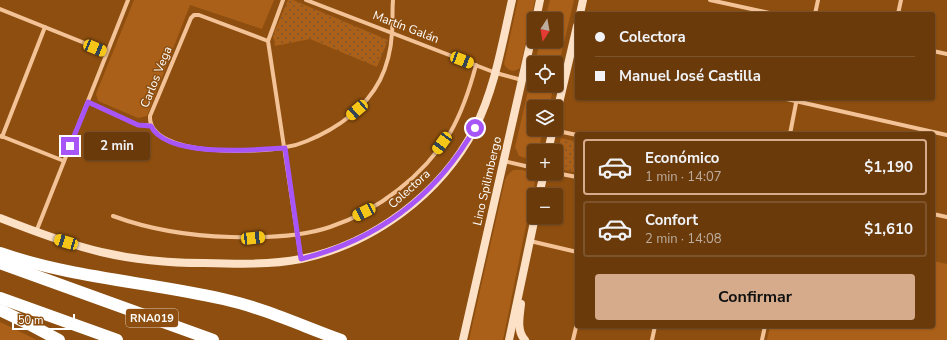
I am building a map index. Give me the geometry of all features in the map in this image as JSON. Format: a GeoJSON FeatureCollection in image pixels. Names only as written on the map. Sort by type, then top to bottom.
{"type":"FeatureCollection","features":[{"type":"Feature","properties":{"kind":"highway"},"geometry":{"type":"LineString","coordinates":[[0,254],[76,273],[233,301],[256,308],[341,340]]}},
{"type":"Feature","properties":{"kind":"highway","name":"RNA019"},"geometry":{"type":"LineString","coordinates":[[0,263],[213,340]]}},
{"type":"Feature","properties":{"kind":"highway","name":"RNA019"},"geometry":{"type":"LineString","coordinates":[[0,298],[117,340]]}},
{"type":"Feature","properties":{"kind":"highway"},"geometry":{"type":"LineString","coordinates":[[0,310],[59,340]]}},
{"type":"Feature","properties":{"kind":"main road","name":"Colectora"},"geometry":{"type":"LineString","coordinates":[[0,218],[76,246],[156,261],[242,264],[301,259],[336,249],[397,217],[422,196],[442,175],[468,140],[493,85],[512,0]]}},
{"type":"Feature","properties":{"kind":"main road"},"geometry":{"type":"LineString","coordinates":[[537,12],[540,0]]}},
{"type":"Feature","properties":{"kind":"main road"},"geometry":{"type":"LineString","coordinates":[[580,12],[583,0]]}},
{"type":"Feature","properties":{"kind":"main road","name":"Lino Spilimbergo"},"geometry":{"type":"LineString","coordinates":[[463,340],[529,48]]}},
{"type":"Feature","properties":{"kind":"main road"},"geometry":{"type":"LineString","coordinates":[[561,100],[574,53]]}},
{"type":"Feature","properties":{"kind":"main road"},"geometry":{"type":"LineString","coordinates":[[509,340],[534,224]]}},
{"type":"Feature","properties":{"kind":"main road"},"geometry":{"type":"LineString","coordinates":[[522,277],[519,330],[520,334],[525,340]]}},
{"type":"Feature","properties":{"kind":"street"},"geometry":{"type":"LineString","coordinates":[[36,232],[128,0]]}},
{"type":"Feature","properties":{"kind":"street"},"geometry":{"type":"LineString","coordinates":[[284,0],[268,41],[301,259]]}},
{"type":"Feature","properties":{"kind":"street","name":"Martín Galán"},"geometry":{"type":"LineString","coordinates":[[306,0],[496,73],[522,80]]}},
{"type":"Feature","properties":{"kind":"street","name":"Carlos Vega"},"geometry":{"type":"LineString","coordinates":[[268,41],[199,15],[194,15],[191,18],[150,116],[151,126],[157,134],[165,139],[184,146],[235,151],[285,148],[306,142],[333,129],[357,110],[371,94],[379,81],[387,61],[392,33],[392,0]]}},
{"type":"Feature","properties":{"kind":"street"},"geometry":{"type":"LineString","coordinates":[[710,0],[765,12]]}},
{"type":"Feature","properties":{"kind":"street"},"geometry":{"type":"LineString","coordinates":[[737,6],[738,0]]}},
{"type":"Feature","properties":{"kind":"street"},"geometry":{"type":"LineString","coordinates":[[815,12],[818,0]]}},
{"type":"Feature","properties":{"kind":"street"},"geometry":{"type":"LineString","coordinates":[[898,12],[901,0]]}},
{"type":"Feature","properties":{"kind":"street"},"geometry":{"type":"LineString","coordinates":[[0,9],[107,52]]}},
{"type":"Feature","properties":{"kind":"street"},"geometry":{"type":"LineString","coordinates":[[45,27],[1,136],[64,161]]}},
{"type":"Feature","properties":{"kind":"street"},"geometry":{"type":"LineString","coordinates":[[935,51],[947,54]]}},
{"type":"Feature","properties":{"kind":"street"},"geometry":{"type":"LineString","coordinates":[[113,216],[160,230],[217,237],[253,238],[315,231],[348,220],[382,201],[412,178],[434,154],[450,133],[461,111],[476,65]]}},
{"type":"Feature","properties":{"kind":"street"},"geometry":{"type":"LineString","coordinates":[[790,132],[797,100],[934,132]]}},
{"type":"Feature","properties":{"kind":"street"},"geometry":{"type":"LineString","coordinates":[[88,102],[138,125],[151,126]]}},
{"type":"Feature","properties":{"kind":"street"},"geometry":{"type":"LineString","coordinates":[[563,132],[575,134]]}},
{"type":"Feature","properties":{"kind":"street"},"geometry":{"type":"LineString","coordinates":[[935,132],[947,135]]}},
{"type":"Feature","properties":{"kind":"street"},"geometry":{"type":"LineString","coordinates":[[504,161],[527,166]]}},
{"type":"Feature","properties":{"kind":"street"},"geometry":{"type":"LineString","coordinates":[[563,174],[575,177]]}},
{"type":"Feature","properties":{"kind":"street"},"geometry":{"type":"LineString","coordinates":[[935,214],[947,217]]}},
{"type":"Feature","properties":{"kind":"street"},"geometry":{"type":"LineString","coordinates":[[530,241],[575,252]]}},
{"type":"Feature","properties":{"kind":"street"},"geometry":{"type":"LineString","coordinates":[[573,340],[576,328]]}},
{"type":"Feature","properties":{"kind":"street"},"geometry":{"type":"LineString","coordinates":[[652,340],[655,328]]}},
{"type":"Feature","properties":{"kind":"street"},"geometry":{"type":"LineString","coordinates":[[762,340],[765,328]]}},
{"type":"Feature","properties":{"kind":"shaded area"},"geometry":{"type":"Polygon","coordinates":[[[134,0],[274,0],[262,29],[190,5],[147,116],[138,118],[98,101],[96,94],[134,0]]]}},
{"type":"Feature","properties":{"kind":"shaded area"},"geometry":{"type":"Polygon","coordinates":[[[288,0],[293,0],[388,40],[377,67],[310,39],[275,46],[273,35],[288,0]]]}},
{"type":"Feature","properties":{"kind":"shaded area"},"geometry":{"type":"Polygon","coordinates":[[[518,0],[535,0],[532,12],[527,12],[527,36],[520,68],[513,71],[509,70],[504,64],[518,0]]]}},
{"type":"Feature","properties":{"kind":"shaded area"},"geometry":{"type":"Polygon","coordinates":[[[550,0],[574,0],[563,46],[563,12],[547,12],[550,0]]]}},
{"type":"Feature","properties":{"kind":"shaded area"},"geometry":{"type":"Polygon","coordinates":[[[538,48],[563,48],[561,56],[537,56],[538,48]]]}},
{"type":"Feature","properties":{"kind":"shaded area"},"geometry":{"type":"Polygon","coordinates":[[[528,92],[552,92],[551,100],[527,100],[527,136],[542,136],[540,144],[527,144],[526,158],[519,156],[515,147],[528,92]]]}},
{"type":"Feature","properties":{"kind":"shaded area"},"geometry":{"type":"Polygon","coordinates":[[[561,138],[575,142],[575,173],[563,170],[563,144],[560,144],[561,138]]]}},
{"type":"Feature","properties":{"kind":"shaded area"},"geometry":{"type":"Polygon","coordinates":[[[513,170],[526,171],[527,180],[535,181],[534,188],[527,188],[527,221],[503,340],[469,340],[505,180],[513,170]]]}},
{"type":"Feature","properties":{"kind":"shaded area"},"geometry":{"type":"Polygon","coordinates":[[[935,261],[947,264],[947,340],[767,340],[770,328],[935,328],[935,261]]]}},
{"type":"Feature","properties":{"kind":"shaded area"},"geometry":{"type":"Polygon","coordinates":[[[0,322],[37,340],[0,340],[0,322]]]}},
{"type":"Feature","properties":{"kind":"route"},"geometry":{"type":"LineString","coordinates":[[70,146],[88,102],[138,125],[151,126],[157,134],[165,139],[184,146],[224,151],[285,148],[301,259],[336,249],[397,217],[422,196],[442,175],[460,152],[475,128]]}}]}
